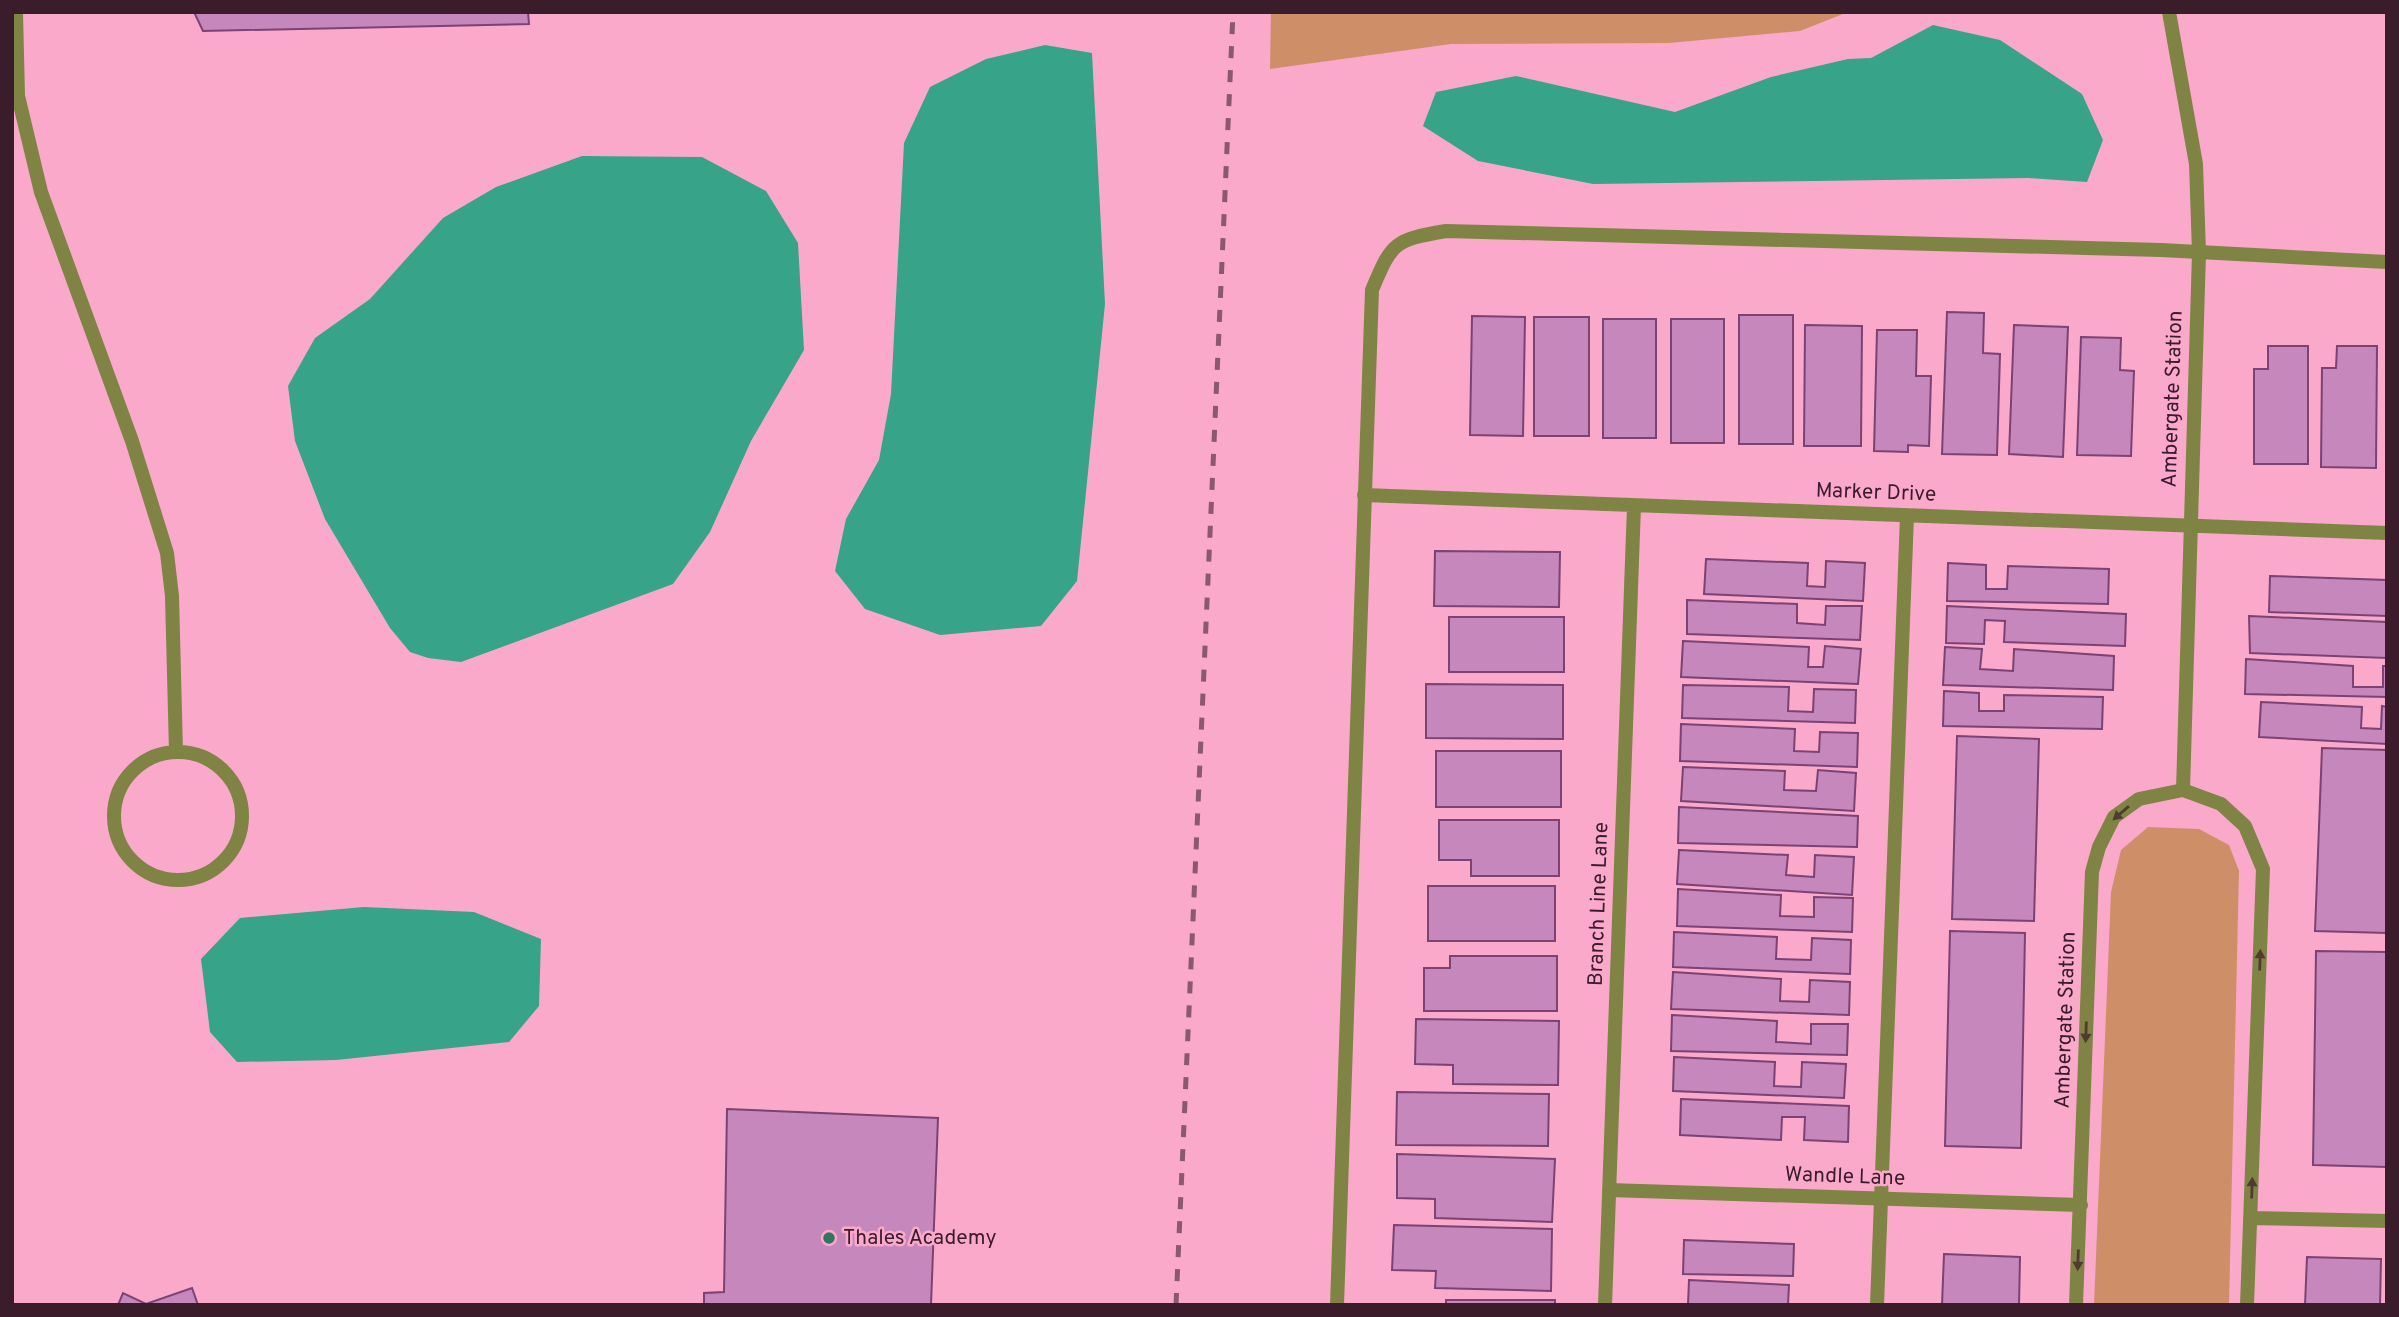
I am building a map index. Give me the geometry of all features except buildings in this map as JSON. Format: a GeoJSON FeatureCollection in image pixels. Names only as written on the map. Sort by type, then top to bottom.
{"type":"FeatureCollection","features":[{"type":"Feature","properties":{"kind":"street"},"geometry":{"type":"LineString","coordinates":[[16,12],[18,96],[41,191],[132,441],[167,553],[172,596],[176,752]]}},
{"type":"Feature","properties":{"kind":"street","name":"Ambergate Station"},"geometry":{"type":"LineString","coordinates":[[2076,1305],[2092,872],[2114,817],[2139,799],[2183,790],[2199,253],[2196,164],[2169,12]]}},
{"type":"Feature","properties":{"kind":"street"},"geometry":{"type":"LineString","coordinates":[[1337,1305],[1372,290],[1388,252],[1413,237],[1446,230],[2199,253],[2387,262]]}},
{"type":"Feature","properties":{"kind":"street","name":"Marker Drive"},"geometry":{"type":"LineString","coordinates":[[1364,495],[2387,533]]}},
{"type":"Feature","properties":{"kind":"street","name":"Branch Line Lane"},"geometry":{"type":"LineString","coordinates":[[1605,1305],[1634,506]]}},
{"type":"Feature","properties":{"kind":"street"},"geometry":{"type":"LineString","coordinates":[[1877,1305],[1907,516]]}},
{"type":"Feature","properties":{"kind":"street"},"geometry":{"type":"LineString","coordinates":[[176,752],[198,755],[218,765],[233,782],[242,803],[239,835],[235,846],[222,864],[202,876],[181,881],[160,878],[142,869],[127,856],[117,838],[113,818],[116,798],[124,780],[139,765],[156,755],[176,752]]}},
{"type":"Feature","properties":{"kind":"street"},"geometry":{"type":"LineString","coordinates":[[2183,790],[2221,804],[2245,826],[2263,869],[2247,1305]]}},
{"type":"Feature","properties":{"kind":"street","name":"Wandle Lane"},"geometry":{"type":"LineString","coordinates":[[1609,1190],[2081,1205]]}},
{"type":"Feature","properties":{"kind":"street"},"geometry":{"type":"LineString","coordinates":[[2251,1218],[2387,1221]]}},
{"type":"Feature","properties":{"kind":"shaded area"},"geometry":{"type":"Polygon","coordinates":[[[1271,12],[1848,12],[1800,31],[1669,43],[1451,44],[1270,69],[1271,12]]]}},
{"type":"Feature","properties":{"kind":"shaded area"},"geometry":{"type":"Polygon","coordinates":[[[1933,25],[2000,40],[2082,94],[2103,140],[2087,182],[2028,178],[1593,184],[1478,161],[1423,126],[1436,92],[1516,76],[1675,112],[1771,77],[1848,59],[1871,58],[1933,25]]]}},
{"type":"Feature","properties":{"kind":"shaded area"},"geometry":{"type":"Polygon","coordinates":[[[1045,45],[1092,53],[1105,304],[1077,581],[1041,626],[940,635],[865,609],[835,571],[846,519],[879,460],[891,394],[904,143],[930,87],[986,59],[1045,45]]]}},
{"type":"Feature","properties":{"kind":"shaded area"},"geometry":{"type":"Polygon","coordinates":[[[582,156],[702,157],[766,191],[798,243],[804,350],[751,441],[710,532],[673,584],[461,662],[428,658],[410,652],[390,628],[325,519],[295,441],[288,386],[315,338],[370,299],[443,218],[496,187],[582,156]]]}},
{"type":"Feature","properties":{"kind":"shaded area"},"geometry":{"type":"Polygon","coordinates":[[[2148,827],[2199,829],[2229,845],[2239,871],[2229,1305],[2094,1305],[2111,892],[2121,850],[2148,827]]]}},
{"type":"Feature","properties":{"kind":"shaded area"},"geometry":{"type":"Polygon","coordinates":[[[364,907],[474,912],[541,939],[539,1006],[509,1042],[336,1060],[237,1062],[210,1032],[201,959],[240,918],[364,907]]]}},
{"type":"Feature","properties":{"kind":"railway"},"geometry":{"type":"LineString","coordinates":[[1176,1305],[1233,12]]}},
{"type":"Feature","properties":{"kind":"place","name":"Thales Academy"},"geometry":{"type":"Point","coordinates":[829,1238]}}]}
